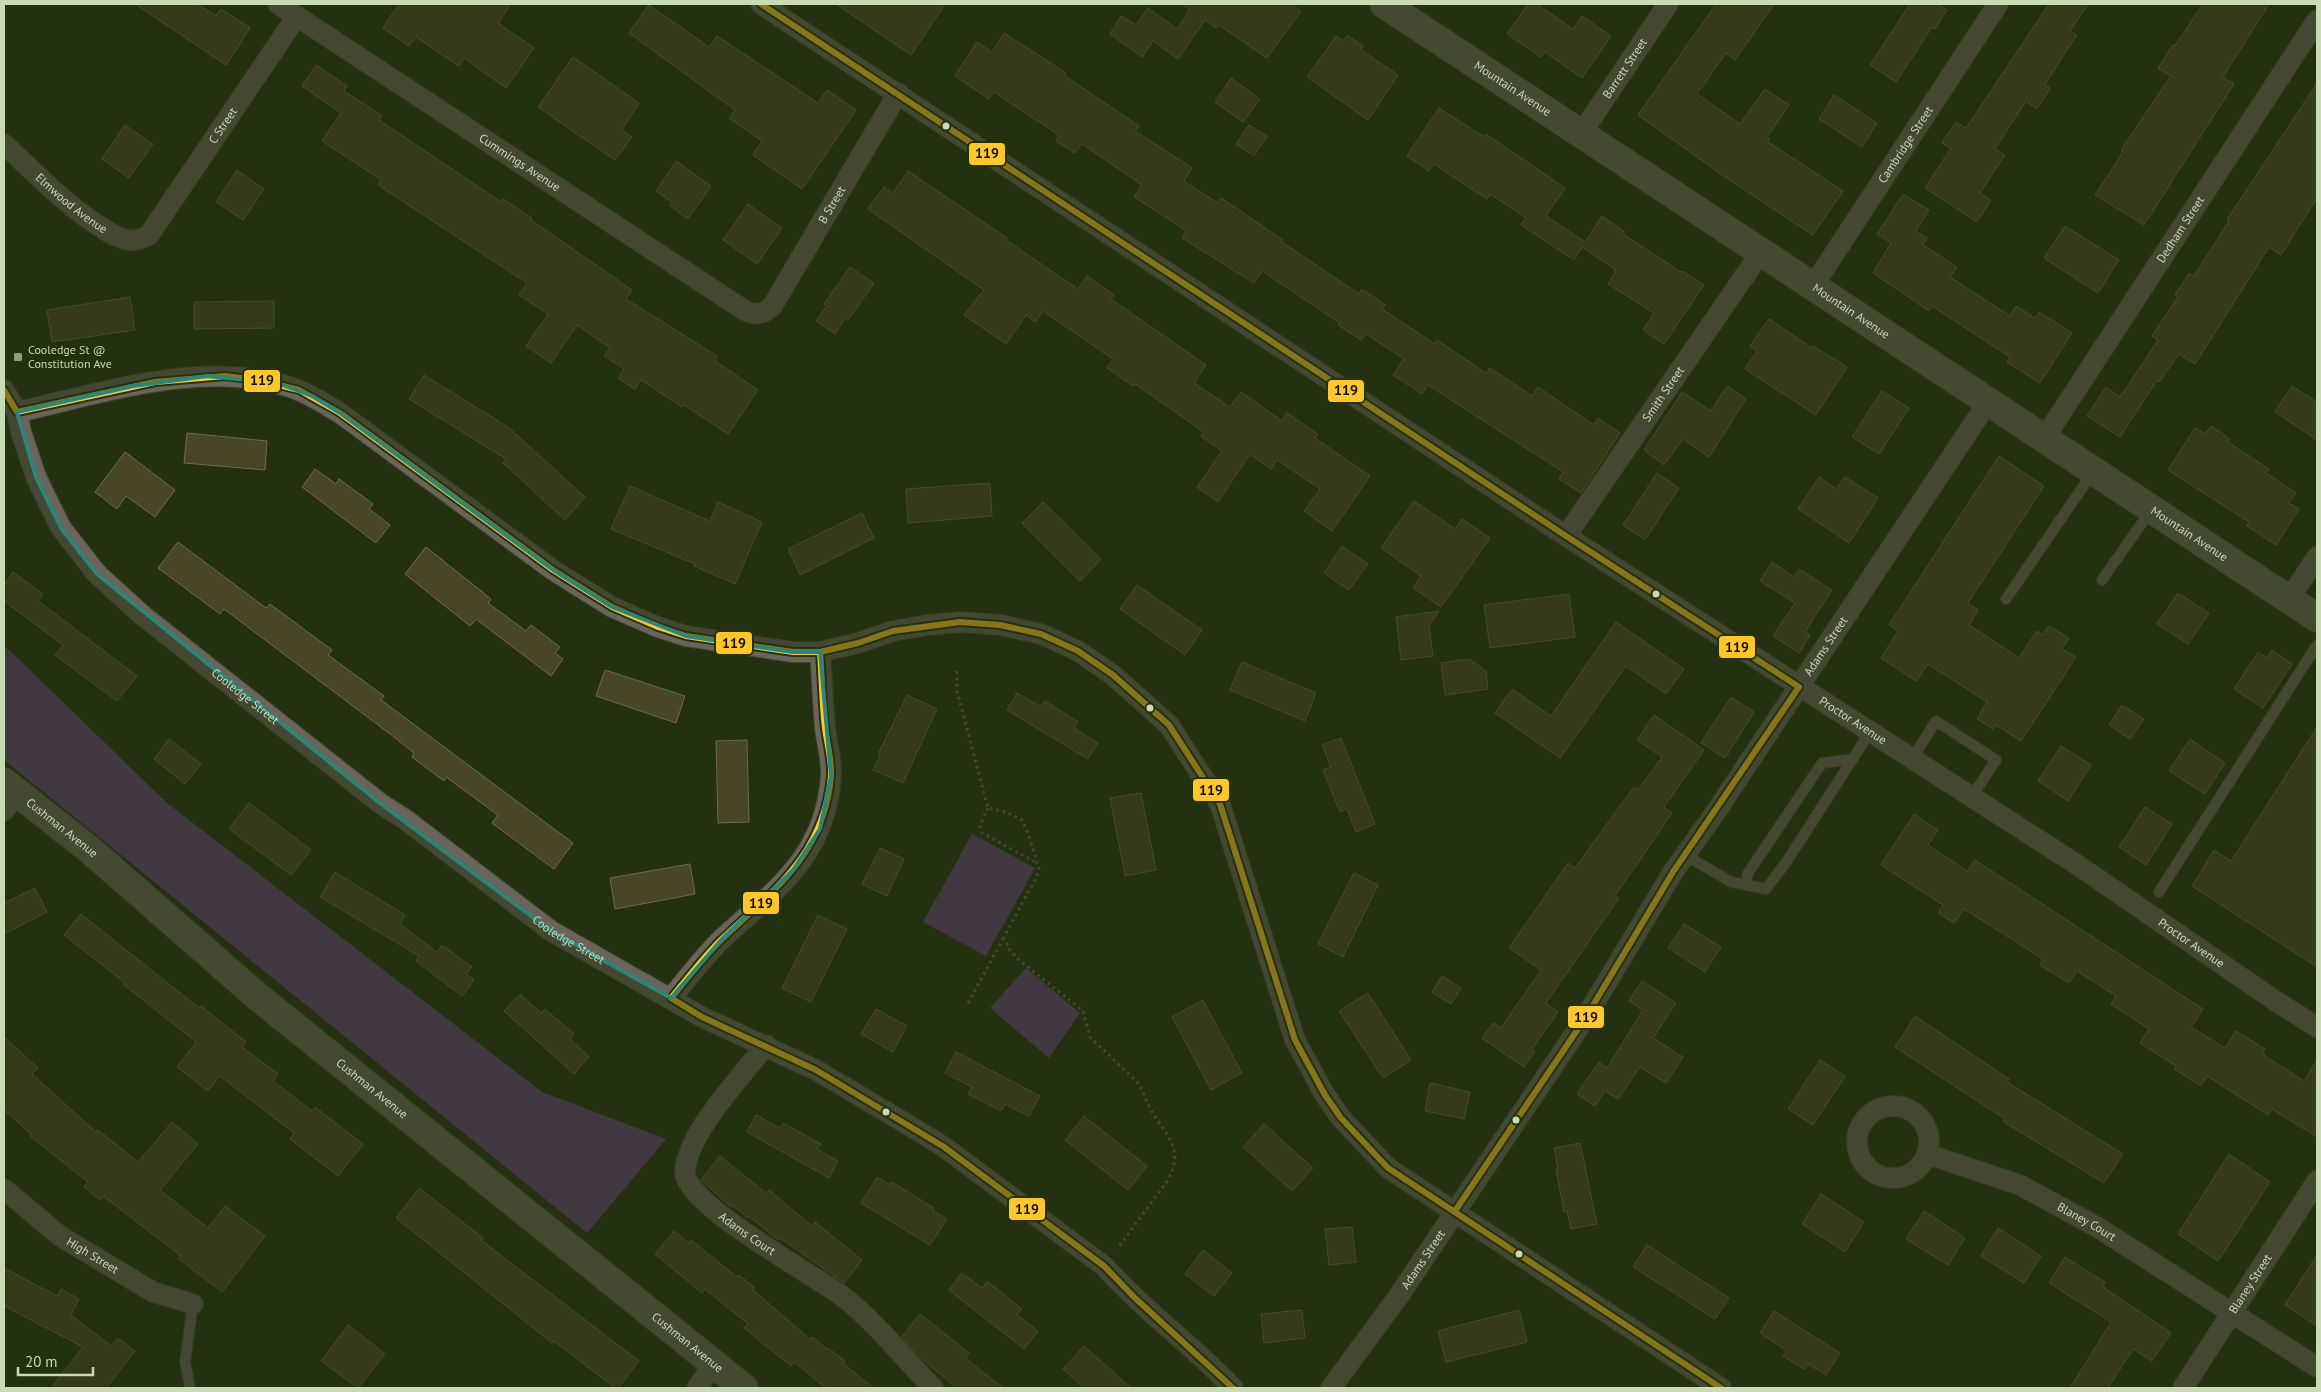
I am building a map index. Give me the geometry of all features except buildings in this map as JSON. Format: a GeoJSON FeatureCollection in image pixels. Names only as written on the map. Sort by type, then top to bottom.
{"type":"FeatureCollection","features":[{"type":"Feature","properties":{"kind":"street","name":"Cummings Avenue"},"geometry":{"type":"LineString","coordinates":[[278,4],[744,310],[754,314],[764,313]]}},
{"type":"Feature","properties":{"kind":"street","name":"Proctor Avenue"},"geometry":{"type":"LineString","coordinates":[[761,4],[1566,536],[2076,864],[2277,1002],[2317,1027]]}},
{"type":"Feature","properties":{"kind":"street","name":"Mountain Avenue"},"geometry":{"type":"LineString","coordinates":[[1384,4],[2317,618]]}},
{"type":"Feature","properties":{"kind":"street","name":"Barrett Street"},"geometry":{"type":"LineString","coordinates":[[1582,134],[1668,4]]}},
{"type":"Feature","properties":{"kind":"street","name":"Cambridge Street"},"geometry":{"type":"LineString","coordinates":[[1813,286],[1998,4]]}},
{"type":"Feature","properties":{"kind":"street","name":"C Street"},"geometry":{"type":"LineString","coordinates":[[149,235],[297,16]]}},
{"type":"Feature","properties":{"kind":"street","name":"Dedham Street"},"geometry":{"type":"LineString","coordinates":[[2044,439],[2317,20]]}},
{"type":"Feature","properties":{"kind":"street","name":"B Street"},"geometry":{"type":"LineString","coordinates":[[764,313],[780,295],[898,94]]}},
{"type":"Feature","properties":{"kind":"street","name":"Elmwood Avenue"},"geometry":{"type":"LineString","coordinates":[[4,144],[57,196],[111,233],[128,240],[139,240],[149,235]]}},
{"type":"Feature","properties":{"kind":"street","name":"Smith Street"},"geometry":{"type":"LineString","coordinates":[[1566,536],[1760,252]]}},
{"type":"Feature","properties":{"kind":"street"},"geometry":{"type":"LineString","coordinates":[[17,412],[133,386],[207,376],[242,378],[286,386],[312,396],[340,413],[553,570],[612,607],[658,627],[686,636],[793,652],[820,652],[858,643],[893,631],[960,622],[1000,625],[1041,634],[1078,652],[1113,675],[1170,725],[1220,804],[1295,1040],[1324,1095],[1341,1118],[1388,1168],[1721,1388]]}},
{"type":"Feature","properties":{"kind":"street","name":"Cooledge Street"},"geometry":{"type":"LineString","coordinates":[[4,390],[17,412],[21,432],[36,477],[61,528],[97,574],[142,615],[381,804],[406,820],[552,931],[702,1017],[766,1045],[816,1070],[944,1147],[1104,1266],[1124,1289],[1208,1362],[1233,1388]]}},
{"type":"Feature","properties":{"kind":"street","name":"Adams Street"},"geometry":{"type":"LineString","coordinates":[[1331,1388],[1398,1297],[1586,1017],[1685,855],[1988,402]]}},
{"type":"Feature","properties":{"kind":"street"},"geometry":{"type":"LineString","coordinates":[[2289,599],[2317,557]]}},
{"type":"Feature","properties":{"kind":"street"},"geometry":{"type":"LineString","coordinates":[[671,998],[722,939],[774,892],[809,852],[820,829],[827,804],[831,776],[820,652]]}},
{"type":"Feature","properties":{"kind":"street","name":"Cushman Avenue"},"geometry":{"type":"LineString","coordinates":[[8,795],[90,850],[258,997],[744,1388]]}},
{"type":"Feature","properties":{"kind":"street","name":"Adams Court"},"geometry":{"type":"LineString","coordinates":[[766,1045],[698,1133],[687,1165],[687,1179],[700,1196],[753,1240],[846,1298],[934,1388]]}},
{"type":"Feature","properties":{"kind":"street","name":"Blaney Court"},"geometry":{"type":"LineString","coordinates":[[1928,1154],[2020,1185],[2096,1227],[2234,1313],[2317,1368]]}},
{"type":"Feature","properties":{"kind":"street","name":"Blaney Street"},"geometry":{"type":"LineString","coordinates":[[2183,1388],[2234,1313],[2317,1180]]}},
{"type":"Feature","properties":{"kind":"street","name":"High Street"},"geometry":{"type":"LineString","coordinates":[[4,1189],[60,1236],[127,1277],[153,1292],[193,1304]]}},
{"type":"Feature","properties":{"kind":"street"},"geometry":{"type":"LineString","coordinates":[[697,1388],[714,1364]]}},
{"type":"Feature","properties":{"kind":"lane"},"geometry":{"type":"LineString","coordinates":[[2006,599],[2094,471]]}},
{"type":"Feature","properties":{"kind":"lane"},"geometry":{"type":"LineString","coordinates":[[2102,580],[2152,509]]}},
{"type":"Feature","properties":{"kind":"lane"},"geometry":{"type":"LineString","coordinates":[[2159,892],[2317,645]]}},
{"type":"Feature","properties":{"kind":"lane"},"geometry":{"type":"LineString","coordinates":[[1912,759],[1936,721],[1996,760],[1972,798]]}},
{"type":"Feature","properties":{"kind":"lane"},"geometry":{"type":"LineString","coordinates":[[1685,855],[1731,882],[1766,889],[1870,732]]}},
{"type":"Feature","properties":{"kind":"lane"},"geometry":{"type":"LineString","coordinates":[[1745,885],[1748,872],[1822,763],[1853,759]]}},
{"type":"Feature","properties":{"kind":"lane"},"geometry":{"type":"LineString","coordinates":[[190,1388],[185,1362],[193,1304]]}},
{"type":"Feature","properties":{"kind":"path"},"geometry":{"type":"LineString","coordinates":[[958,671],[957,691],[988,808],[980,826],[982,833],[1037,863]]}},
{"type":"Feature","properties":{"kind":"path"},"geometry":{"type":"LineString","coordinates":[[968,1003],[1037,876],[1039,868],[1022,820],[1006,812],[988,808]]}},
{"type":"Feature","properties":{"kind":"path"},"geometry":{"type":"LineString","coordinates":[[1004,937],[1010,950],[1018,959],[1083,1011],[1090,1037],[1138,1083],[1144,1092],[1149,1108],[1172,1140],[1175,1161],[1168,1180],[1104,1266]]}},
{"type":"Feature","properties":{"kind":"highlighted area"},"geometry":{"type":"Polygon","coordinates":[[[207,376],[277,383],[312,396],[340,413],[553,570],[612,607],[686,636],[793,652],[820,652],[831,776],[820,829],[793,870],[722,939],[671,998],[551,931],[381,804],[97,574],[61,528],[36,477],[17,412],[133,386],[207,376]]]}},
{"type":"Feature","properties":{"kind":"shaded area"},"geometry":{"type":"Polygon","coordinates":[[[4,645],[167,803],[542,1092],[666,1139],[587,1233],[4,760],[4,645]]]}},
{"type":"Feature","properties":{"kind":"shaded area"},"geometry":{"type":"Polygon","coordinates":[[[972,834],[1035,868],[986,956],[923,922],[972,834]]]}},
{"type":"Feature","properties":{"kind":"shaded area"},"geometry":{"type":"Polygon","coordinates":[[[1026,968],[1080,1013],[1049,1058],[990,1008],[1026,968]]]}},
{"type":"Feature","properties":{"kind":"transit line","name":"119"},"geometry":{"type":"LineString","coordinates":[[761,4],[1566,536],[1799,687],[1673,872],[1586,1017],[1455,1211]]}},
{"type":"Feature","properties":{"kind":"transit line","name":"119"},"geometry":{"type":"LineString","coordinates":[[4,390],[17,412],[155,382],[225,376],[259,380],[299,390],[340,413],[553,570],[612,607],[658,627],[686,636],[793,652],[820,652],[858,643],[893,631],[960,622],[1000,625],[1041,634],[1078,651],[1113,675],[1169,725],[1220,804],[1295,1040],[1325,1095],[1341,1118],[1388,1168],[1721,1388]]}},
{"type":"Feature","properties":{"kind":"transit line","name":"119"},"geometry":{"type":"LineString","coordinates":[[820,652],[824,719],[831,776],[826,803],[818,827],[807,849],[794,868],[761,903],[716,945],[671,998],[702,1017],[816,1070],[944,1147],[1104,1266],[1135,1298],[1233,1388]]}},
{"type":"Feature","properties":{"kind":"place","name":"Cooledge St @ Constitution Ave"},"geometry":{"type":"Point","coordinates":[18,357]}}]}
